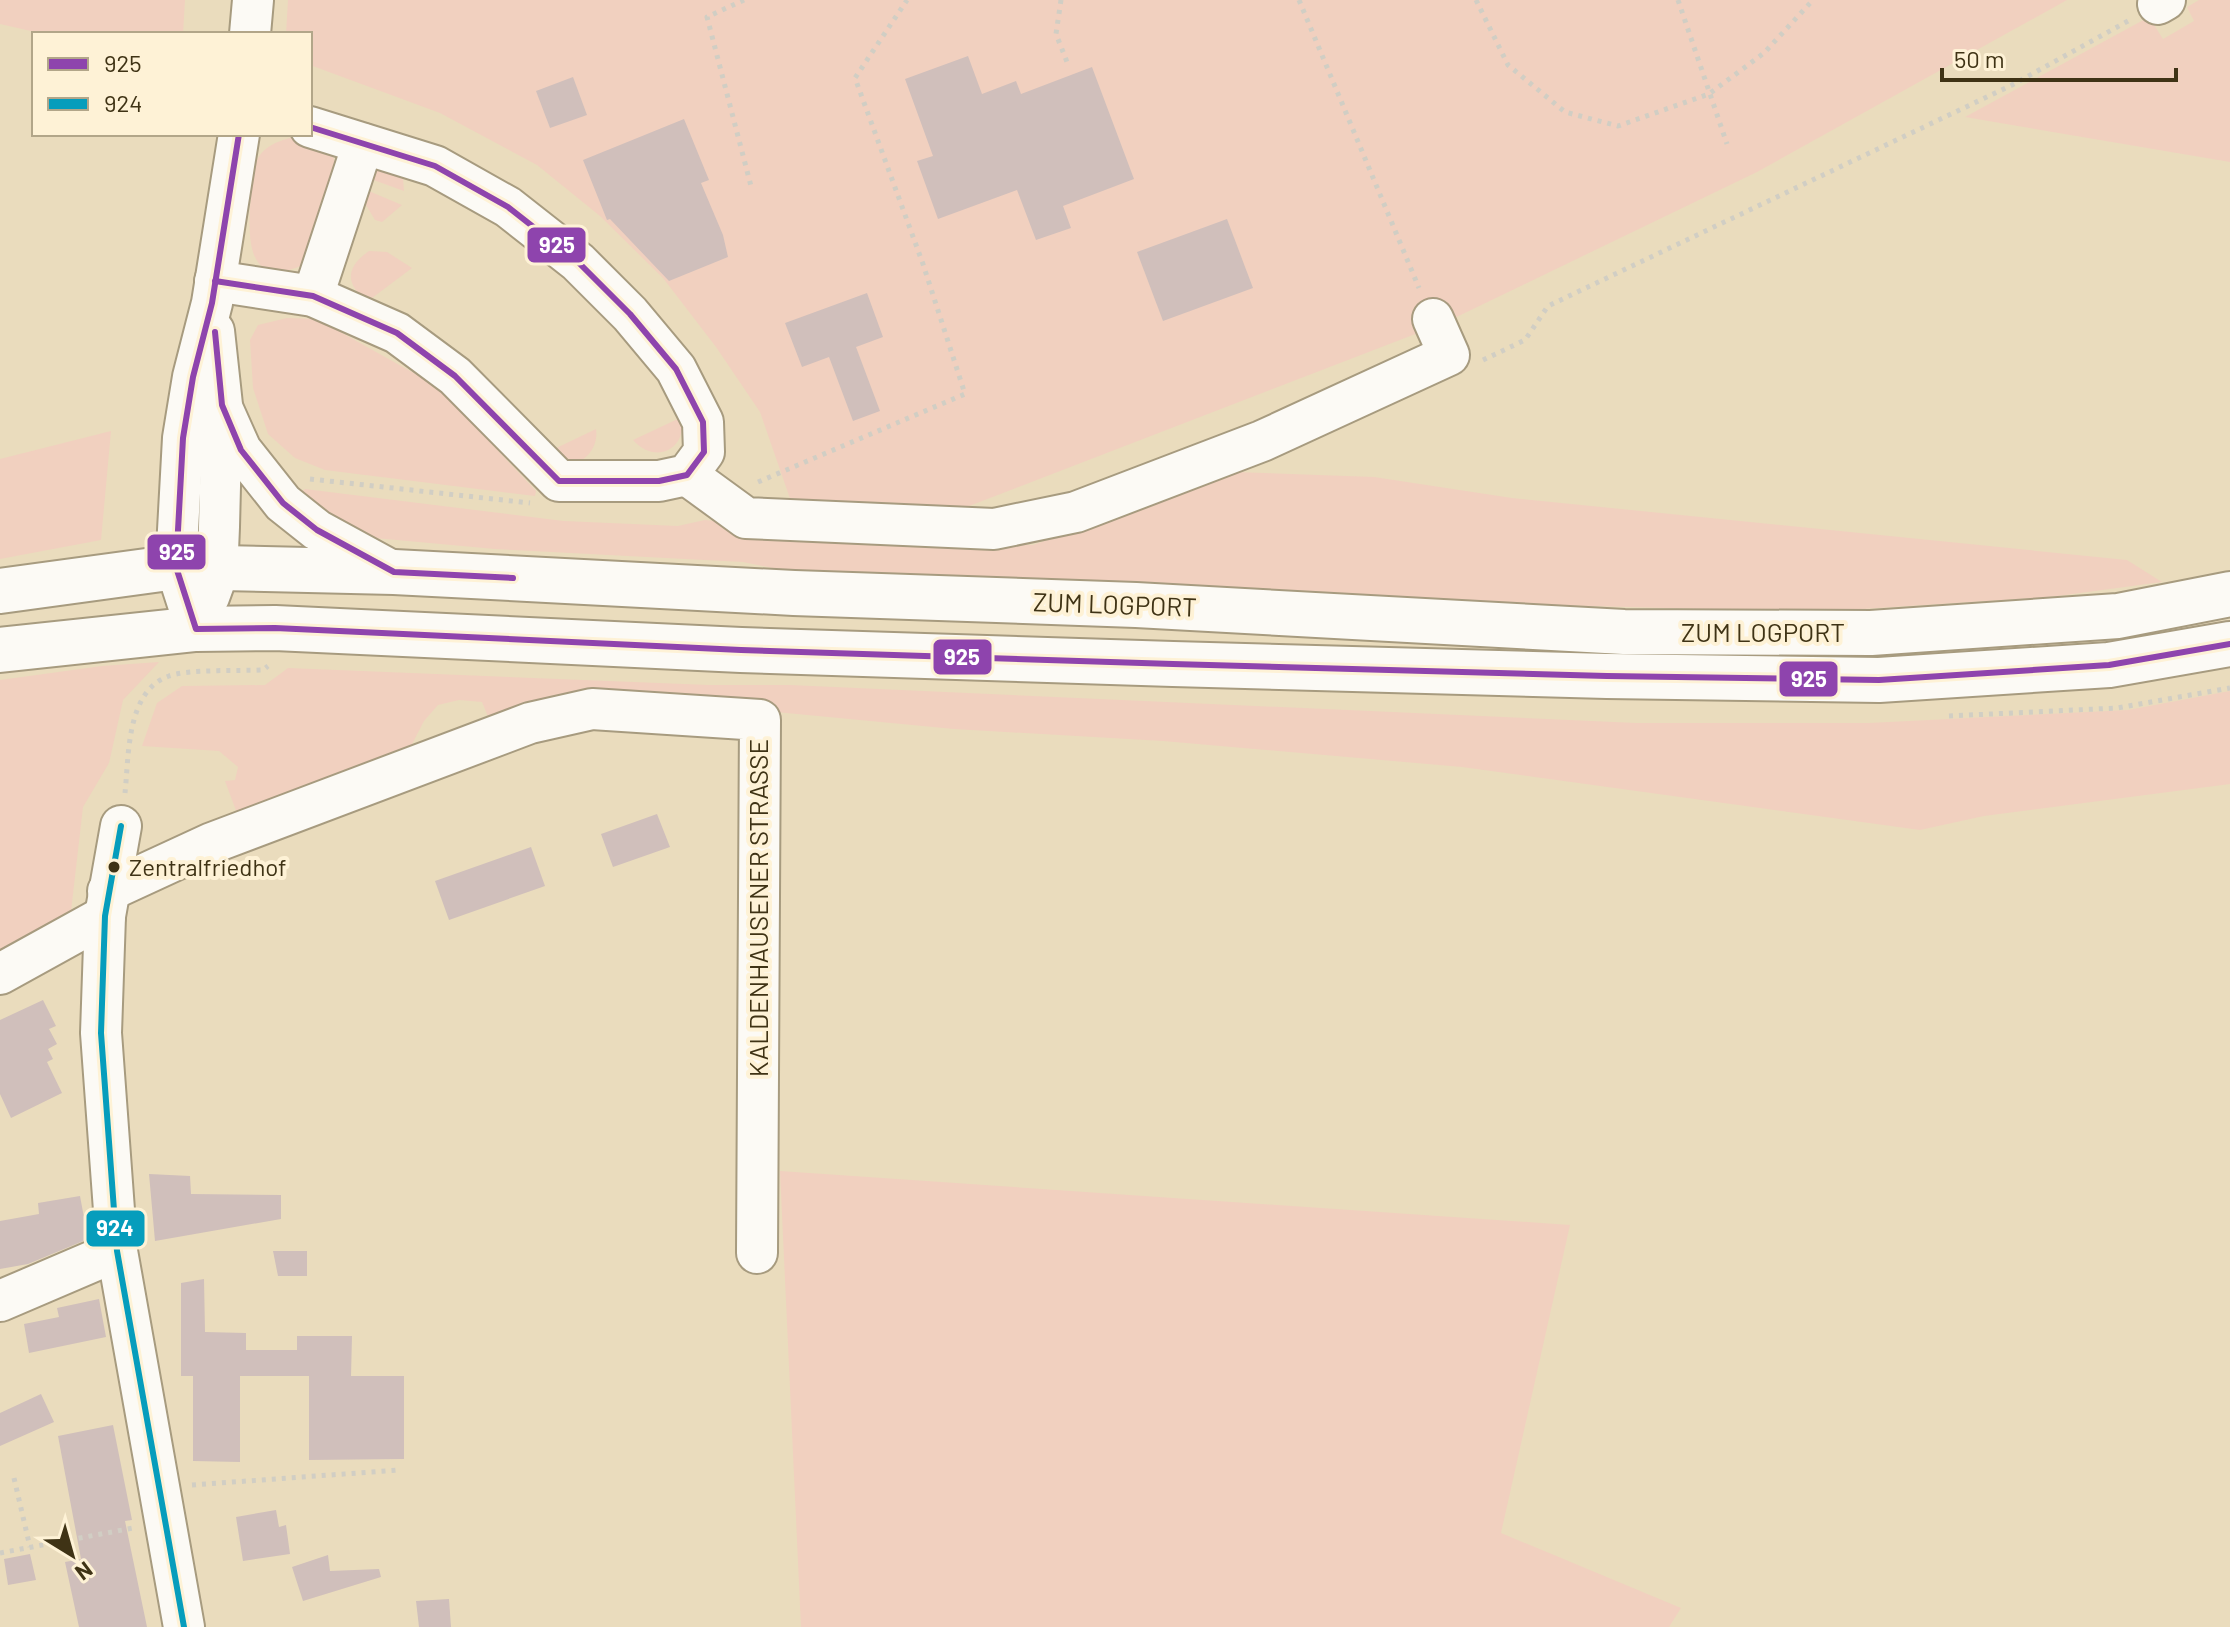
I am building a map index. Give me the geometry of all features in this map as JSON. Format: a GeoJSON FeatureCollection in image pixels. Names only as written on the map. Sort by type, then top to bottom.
{"type":"FeatureCollection","features":[{"type":"Feature","properties":{"kind":"main road","name":"ZUM LOGPORT"},"geometry":{"type":"LineString","coordinates":[[0,591],[197,568],[394,572],[794,593],[1136,605],[1624,632],[1871,633],[2118,616],[2230,594]]}},
{"type":"Feature","properties":{"kind":"main road","name":"ZUM LOGPORT"},"geometry":{"type":"LineString","coordinates":[[0,650],[196,629],[275,628],[741,650],[1157,664],[1879,680],[2109,665],[2230,644]]}},
{"type":"Feature","properties":{"kind":"street"},"geometry":{"type":"LineString","coordinates":[[250,32],[253,0]]}},
{"type":"Feature","properties":{"kind":"street"},"geometry":{"type":"LineString","coordinates":[[214,292],[313,296],[397,333],[455,376],[559,481],[659,481],[687,475],[704,452],[703,422],[676,369],[630,314],[578,262],[508,207],[435,166],[312,128]]}},
{"type":"Feature","properties":{"kind":"street"},"geometry":{"type":"LineString","coordinates":[[196,629],[197,568],[183,438],[193,377],[214,292],[239,136]]}},
{"type":"Feature","properties":{"kind":"street"},"geometry":{"type":"LineString","coordinates":[[313,296],[363,144]]}},
{"type":"Feature","properties":{"kind":"street"},"geometry":{"type":"LineString","coordinates":[[197,568],[222,405],[214,292]]}},
{"type":"Feature","properties":{"kind":"street"},"geometry":{"type":"LineString","coordinates":[[687,475],[746,518],[994,529],[1076,512],[1262,441],[1449,355],[1433,319]]}},
{"type":"Feature","properties":{"kind":"street"},"geometry":{"type":"LineString","coordinates":[[222,405],[241,450],[283,503],[317,530],[394,572]]}},
{"type":"Feature","properties":{"kind":"street","name":"KALDENHAUSENER STRASSE"},"geometry":{"type":"LineString","coordinates":[[0,974],[106,904],[212,843],[530,723],[592,709],[760,720],[757,1253]]}},
{"type":"Feature","properties":{"kind":"street"},"geometry":{"type":"LineString","coordinates":[[121,826],[106,904],[101,1033],[117,1251],[184,1627]]}},
{"type":"Feature","properties":{"kind":"street"},"geometry":{"type":"LineString","coordinates":[[0,1301],[117,1251]]}},
{"type":"Feature","properties":{"kind":"path"},"geometry":{"type":"LineString","coordinates":[[744,0],[707,17],[752,190]]}},
{"type":"Feature","properties":{"kind":"path"},"geometry":{"type":"LineString","coordinates":[[723,502],[732,493],[965,394],[914,237],[855,78],[907,0]]}},
{"type":"Feature","properties":{"kind":"path"},"geometry":{"type":"LineString","coordinates":[[1061,0],[1056,34],[1069,67]]}},
{"type":"Feature","properties":{"kind":"path"},"geometry":{"type":"LineString","coordinates":[[1299,0],[1433,319]]}},
{"type":"Feature","properties":{"kind":"path"},"geometry":{"type":"LineString","coordinates":[[1476,0],[1508,65],[1565,112],[1618,126],[1709,94],[1764,53],[1813,0]]}},
{"type":"Feature","properties":{"kind":"path"},"geometry":{"type":"LineString","coordinates":[[1678,0],[1727,144]]}},
{"type":"Feature","properties":{"kind":"path"},"geometry":{"type":"LineString","coordinates":[[1449,355],[1475,364],[1525,340],[1548,306],[2012,85],[2161,2]]}},
{"type":"Feature","properties":{"kind":"path"},"geometry":{"type":"LineString","coordinates":[[283,503],[296,477],[534,504]]}},
{"type":"Feature","properties":{"kind":"path"},"geometry":{"type":"LineString","coordinates":[[121,826],[133,723],[142,700],[155,683],[171,675],[263,670],[274,660],[275,628]]}},
{"type":"Feature","properties":{"kind":"path"},"geometry":{"type":"LineString","coordinates":[[0,1553],[30,1547],[162,1505],[399,1470]]}},
{"type":"Feature","properties":{"kind":"path"},"geometry":{"type":"LineString","coordinates":[[14,1478],[30,1547]]}},
{"type":"Feature","properties":{"kind":"shaded area"},"geometry":{"type":"Polygon","coordinates":[[[0,0],[185,0],[183,32],[35,32],[0,24],[0,0]]]}},
{"type":"Feature","properties":{"kind":"shaded area"},"geometry":{"type":"Polygon","coordinates":[[[288,0],[2067,0],[1757,172],[1444,323],[938,518],[794,510],[760,412],[716,347],[663,278],[600,216],[537,165],[440,113],[312,66],[312,32],[286,32],[288,0]]]}},
{"type":"Feature","properties":{"kind":"shaded area"},"geometry":{"type":"Polygon","coordinates":[[[2199,0],[2230,0],[2230,162],[1965,117],[2149,17],[2163,39],[2194,21],[2187,7],[2199,0]]]}},
{"type":"Feature","properties":{"kind":"shaded area"},"geometry":{"type":"Polygon","coordinates":[[[298,136],[318,144],[331,154],[334,159],[334,182],[303,265],[286,271],[273,271],[263,267],[252,250],[250,224],[254,172],[257,160],[269,146],[298,136]]]}},
{"type":"Feature","properties":{"kind":"shaded area"},"geometry":{"type":"Polygon","coordinates":[[[387,165],[402,167],[404,191],[368,178],[374,170],[387,165]]]}},
{"type":"Feature","properties":{"kind":"shaded area"},"geometry":{"type":"Polygon","coordinates":[[[364,189],[402,205],[382,222],[375,220],[363,200],[364,189]]]}},
{"type":"Feature","properties":{"kind":"shaded area"},"geometry":{"type":"Polygon","coordinates":[[[369,251],[387,252],[412,268],[368,301],[355,288],[351,276],[356,263],[369,251]]]}},
{"type":"Feature","properties":{"kind":"shaded area"},"geometry":{"type":"Polygon","coordinates":[[[287,318],[317,319],[437,386],[536,491],[535,496],[325,470],[295,458],[268,434],[253,388],[250,340],[258,325],[287,318]]]}},
{"type":"Feature","properties":{"kind":"shaded area"},"geometry":{"type":"Polygon","coordinates":[[[682,417],[680,438],[668,450],[651,452],[633,440],[682,417]]]}},
{"type":"Feature","properties":{"kind":"shaded area"},"geometry":{"type":"Polygon","coordinates":[[[596,429],[593,448],[579,461],[565,462],[548,452],[596,429]]]}},
{"type":"Feature","properties":{"kind":"shaded area"},"geometry":{"type":"Polygon","coordinates":[[[111,431],[101,540],[0,559],[0,459],[111,431]]]}},
{"type":"Feature","properties":{"kind":"shaded area"},"geometry":{"type":"Polygon","coordinates":[[[1234,472],[1374,477],[1512,498],[2127,560],[2162,582],[2050,597],[1815,612],[1478,603],[813,576],[743,562],[495,549],[375,538],[328,521],[296,497],[305,489],[564,521],[678,526],[705,520],[909,541],[1033,545],[1234,472]]]}},
{"type":"Feature","properties":{"kind":"shaded area"},"geometry":{"type":"Polygon","coordinates":[[[159,662],[123,700],[109,763],[83,807],[70,920],[0,957],[0,680],[102,666],[159,662]]]}},
{"type":"Feature","properties":{"kind":"shaded area"},"geometry":{"type":"Polygon","coordinates":[[[288,668],[709,685],[790,685],[1636,723],[1869,723],[2128,710],[2230,691],[2230,784],[1984,816],[1920,830],[1462,767],[1163,741],[954,729],[776,712],[489,719],[482,702],[459,700],[438,705],[424,721],[409,750],[240,821],[225,781],[235,780],[238,767],[219,751],[142,746],[157,703],[182,686],[265,685],[288,668]]]}},
{"type":"Feature","properties":{"kind":"shaded area"},"geometry":{"type":"Polygon","coordinates":[[[780,1171],[1570,1225],[1501,1533],[1681,1608],[1669,1627],[801,1627],[780,1171]]]}},
{"type":"Feature","properties":{"kind":"building"},"geometry":{"type":"Polygon","coordinates":[[[968,56],[982,94],[1016,81],[1021,94],[1092,67],[1134,179],[1063,206],[1071,228],[1036,240],[1017,190],[938,219],[917,161],[933,156],[905,79],[968,56]]]}},
{"type":"Feature","properties":{"kind":"building"},"geometry":{"type":"Polygon","coordinates":[[[573,77],[587,115],[550,128],[536,91],[573,77]]]}},
{"type":"Feature","properties":{"kind":"building"},"geometry":{"type":"Polygon","coordinates":[[[684,119],[709,180],[701,183],[723,235],[728,257],[669,281],[610,219],[607,220],[583,160],[684,119]]]}},
{"type":"Feature","properties":{"kind":"building"},"geometry":{"type":"Polygon","coordinates":[[[1227,219],[1253,288],[1163,321],[1137,252],[1227,219]]]}},
{"type":"Feature","properties":{"kind":"building"},"geometry":{"type":"Polygon","coordinates":[[[867,293],[883,337],[856,347],[880,411],[853,421],[829,357],[802,367],[785,323],[867,293]]]}},
{"type":"Feature","properties":{"kind":"building"},"geometry":{"type":"Polygon","coordinates":[[[657,814],[670,847],[613,867],[601,834],[657,814]]]}},
{"type":"Feature","properties":{"kind":"building"},"geometry":{"type":"Polygon","coordinates":[[[531,847],[545,886],[449,920],[435,881],[531,847]]]}},
{"type":"Feature","properties":{"kind":"building"},"geometry":{"type":"Polygon","coordinates":[[[43,1000],[56,1026],[49,1029],[57,1044],[48,1049],[53,1059],[47,1062],[62,1093],[11,1118],[0,1094],[0,1020],[43,1000]]]}},
{"type":"Feature","properties":{"kind":"building"},"geometry":{"type":"Polygon","coordinates":[[[149,1174],[190,1176],[191,1194],[281,1195],[281,1219],[155,1241],[149,1174]]]}},
{"type":"Feature","properties":{"kind":"building"},"geometry":{"type":"Polygon","coordinates":[[[80,1196],[88,1239],[28,1264],[0,1269],[0,1221],[39,1214],[38,1203],[80,1196]]]}},
{"type":"Feature","properties":{"kind":"building"},"geometry":{"type":"Polygon","coordinates":[[[273,1251],[307,1251],[307,1276],[278,1276],[273,1251]]]}},
{"type":"Feature","properties":{"kind":"building"},"geometry":{"type":"Polygon","coordinates":[[[204,1279],[205,1332],[246,1333],[246,1350],[297,1350],[297,1336],[352,1336],[351,1376],[404,1376],[404,1459],[309,1460],[309,1376],[240,1376],[240,1462],[193,1461],[193,1376],[181,1376],[181,1283],[204,1279]]]}},
{"type":"Feature","properties":{"kind":"building"},"geometry":{"type":"Polygon","coordinates":[[[99,1299],[106,1337],[29,1353],[24,1324],[59,1317],[57,1308],[99,1299]]]}},
{"type":"Feature","properties":{"kind":"building"},"geometry":{"type":"Polygon","coordinates":[[[41,1394],[54,1422],[0,1446],[0,1413],[41,1394]]]}},
{"type":"Feature","properties":{"kind":"building"},"geometry":{"type":"Polygon","coordinates":[[[113,1425],[132,1520],[125,1521],[147,1627],[79,1627],[65,1562],[81,1559],[58,1436],[113,1425]]]}},
{"type":"Feature","properties":{"kind":"building"},"geometry":{"type":"Polygon","coordinates":[[[276,1510],[279,1527],[286,1525],[290,1554],[243,1561],[236,1517],[276,1510]]]}},
{"type":"Feature","properties":{"kind":"building"},"geometry":{"type":"Polygon","coordinates":[[[30,1554],[36,1580],[8,1585],[4,1559],[30,1554]]]}},
{"type":"Feature","properties":{"kind":"building"},"geometry":{"type":"Polygon","coordinates":[[[328,1555],[330,1571],[379,1569],[381,1577],[303,1601],[292,1567],[328,1555]]]}},
{"type":"Feature","properties":{"kind":"building"},"geometry":{"type":"Polygon","coordinates":[[[449,1599],[451,1627],[419,1627],[416,1601],[449,1599]]]}},
{"type":"Feature","properties":{"kind":"transit line","name":"925"},"geometry":{"type":"LineString","coordinates":[[215,281],[313,296],[397,333],[455,376],[559,481],[659,481],[687,475],[704,452],[703,422],[676,369],[630,314],[578,262],[508,207],[435,166],[312,128]]}},
{"type":"Feature","properties":{"kind":"transit line","name":"925"},"geometry":{"type":"LineString","coordinates":[[239,136],[212,303],[193,377],[183,438],[176,567],[196,629],[275,628],[741,650],[1173,664],[1879,680],[2109,665],[2230,644]]}},
{"type":"Feature","properties":{"kind":"transit line","name":"925"},"geometry":{"type":"LineString","coordinates":[[215,332],[222,405],[241,450],[283,503],[317,530],[394,572],[513,578]]}},
{"type":"Feature","properties":{"kind":"transit line","name":"924"},"geometry":{"type":"LineString","coordinates":[[121,826],[105,916],[101,1033],[117,1251],[184,1627]]}},
{"type":"Feature","properties":{"kind":"place","name":"Zentralfriedhof"},"geometry":{"type":"Point","coordinates":[114,867]}}]}
